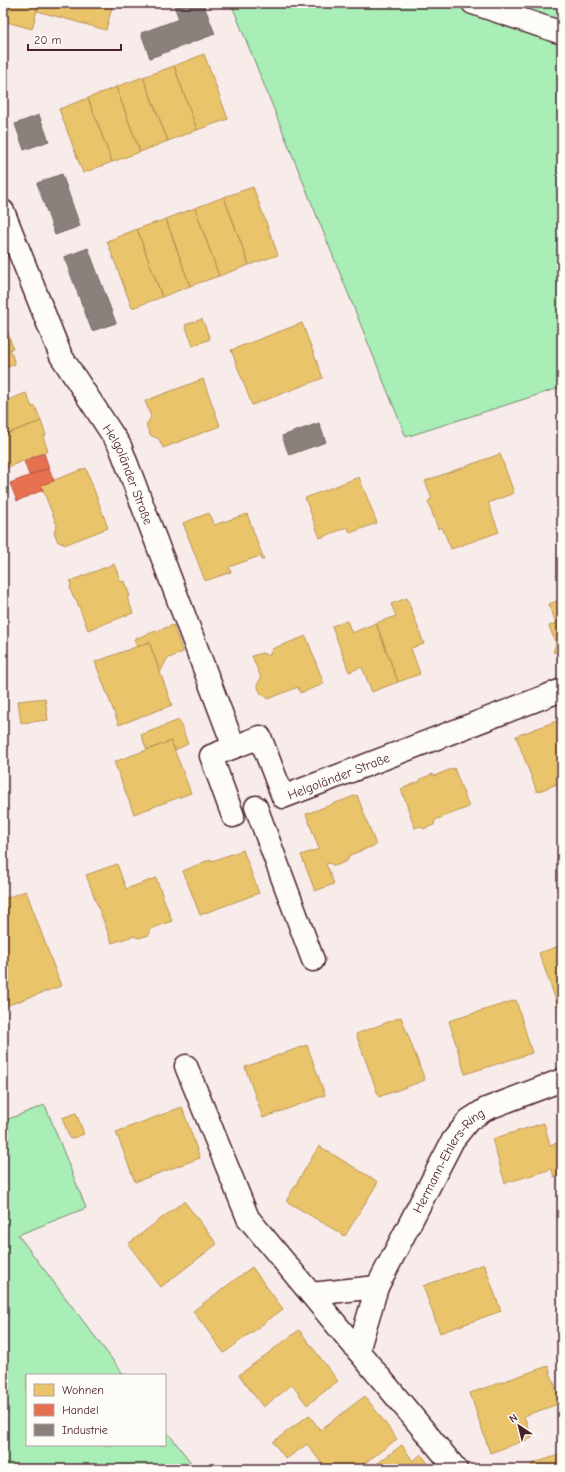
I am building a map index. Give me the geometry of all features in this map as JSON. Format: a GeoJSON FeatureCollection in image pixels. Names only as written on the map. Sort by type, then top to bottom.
{"type":"FeatureCollection","features":[{"type":"Feature","properties":{"kind":"street"},"geometry":{"type":"LineString","coordinates":[[472,3],[562,33]]}},
{"type":"Feature","properties":{"kind":"street","name":"Helgoländer Straße"},"geometry":{"type":"LineString","coordinates":[[3,211],[61,356],[120,446],[234,747]]}},
{"type":"Feature","properties":{"kind":"street","name":"Helgoländer Straße"},"geometry":{"type":"LineString","coordinates":[[233,816],[211,756],[260,737],[283,797],[562,690]]}},
{"type":"Feature","properties":{"kind":"street"},"geometry":{"type":"LineString","coordinates":[[256,807],[313,960]]}},
{"type":"Feature","properties":{"kind":"street"},"geometry":{"type":"LineString","coordinates":[[186,1066],[248,1218],[456,1469]]}},
{"type":"Feature","properties":{"kind":"street","name":"Hermann-Ehlers-Ring"},"geometry":{"type":"LineString","coordinates":[[358,1351],[377,1287],[453,1140],[469,1120],[486,1109],[562,1080]]}},
{"type":"Feature","properties":{"kind":"street"},"geometry":{"type":"LineString","coordinates":[[311,1294],[377,1287]]}},
{"type":"Feature","properties":{"kind":"green space"},"geometry":{"type":"Polygon","coordinates":[[[231,3],[562,3],[562,387],[406,437],[231,3]]]}},
{"type":"Feature","properties":{"kind":"green space"},"geometry":{"type":"Polygon","coordinates":[[[45,1105],[86,1208],[18,1235],[123,1374],[26,1374],[26,1446],[166,1446],[166,1430],[196,1469],[3,1469],[3,1121],[45,1105]]]}},
{"type":"Feature","properties":{"kind":"building: Wohnen"},"geometry":{"type":"Polygon","coordinates":[[[3,3],[39,3],[32,29],[3,21],[3,3]]]}},
{"type":"Feature","properties":{"kind":"building: Wohnen"},"geometry":{"type":"Polygon","coordinates":[[[39,3],[113,3],[106,30],[37,11],[39,3]]]}},
{"type":"Feature","properties":{"kind":"building: Wohnen"},"geometry":{"type":"Polygon","coordinates":[[[204,54],[228,119],[197,130],[174,66],[204,54]]]}},
{"type":"Feature","properties":{"kind":"building: Wohnen"},"geometry":{"type":"Polygon","coordinates":[[[174,66],[197,130],[168,141],[143,77],[174,66]]]}},
{"type":"Feature","properties":{"kind":"building: Wohnen"},"geometry":{"type":"Polygon","coordinates":[[[143,77],[168,141],[140,152],[116,87],[143,77]]]}},
{"type":"Feature","properties":{"kind":"building: Wohnen"},"geometry":{"type":"Polygon","coordinates":[[[116,87],[140,152],[112,162],[88,98],[116,87]]]}},
{"type":"Feature","properties":{"kind":"building: Wohnen"},"geometry":{"type":"Polygon","coordinates":[[[88,98],[112,162],[83,173],[59,109],[88,98]]]}},
{"type":"Feature","properties":{"kind":"building: Wohnen"},"geometry":{"type":"Polygon","coordinates":[[[253,187],[278,255],[249,265],[224,197],[253,187]]]}},
{"type":"Feature","properties":{"kind":"building: Wohnen"},"geometry":{"type":"Polygon","coordinates":[[[224,197],[249,265],[219,276],[195,208],[224,197]]]}},
{"type":"Feature","properties":{"kind":"building: Wohnen"},"geometry":{"type":"Polygon","coordinates":[[[195,208],[219,276],[190,286],[166,219],[195,208]]]}},
{"type":"Feature","properties":{"kind":"building: Wohnen"},"geometry":{"type":"Polygon","coordinates":[[[166,219],[190,286],[162,297],[137,229],[166,219]]]}},
{"type":"Feature","properties":{"kind":"building: Wohnen"},"geometry":{"type":"Polygon","coordinates":[[[137,229],[162,297],[132,308],[107,241],[137,229]]]}},
{"type":"Feature","properties":{"kind":"building: Wohnen"},"geometry":{"type":"Polygon","coordinates":[[[202,319],[210,339],[193,346],[185,325],[202,319]]]}},
{"type":"Feature","properties":{"kind":"building: Wohnen"},"geometry":{"type":"Polygon","coordinates":[[[3,321],[8,333],[3,335],[3,321]]]}},
{"type":"Feature","properties":{"kind":"building: Wohnen"},"geometry":{"type":"Polygon","coordinates":[[[302,323],[323,378],[252,405],[231,350],[302,323]]]}},
{"type":"Feature","properties":{"kind":"building: Wohnen"},"geometry":{"type":"Polygon","coordinates":[[[8,333],[13,348],[10,349],[15,364],[3,369],[3,335],[8,333]]]}},
{"type":"Feature","properties":{"kind":"building: Wohnen"},"geometry":{"type":"Polygon","coordinates":[[[203,379],[220,426],[163,448],[159,439],[150,435],[146,425],[151,417],[145,401],[203,379]]]}},
{"type":"Feature","properties":{"kind":"building: Wohnen"},"geometry":{"type":"Polygon","coordinates":[[[26,393],[32,407],[35,406],[41,421],[3,435],[3,402],[26,393]]]}},
{"type":"Feature","properties":{"kind":"building: Wohnen"},"geometry":{"type":"Polygon","coordinates":[[[41,421],[46,435],[43,437],[48,451],[3,469],[3,435],[41,421]]]}},
{"type":"Feature","properties":{"kind":"building: Wohnen"},"geometry":{"type":"Polygon","coordinates":[[[500,454],[514,493],[488,503],[499,532],[451,549],[442,527],[438,529],[428,501],[432,499],[425,481],[500,454]]]}},
{"type":"Feature","properties":{"kind":"building: Wohnen"},"geometry":{"type":"Polygon","coordinates":[[[86,468],[108,528],[64,545],[63,543],[58,542],[54,532],[57,525],[41,485],[86,468]]]}},
{"type":"Feature","properties":{"kind":"building: Wohnen"},"geometry":{"type":"Polygon","coordinates":[[[359,477],[377,523],[350,533],[348,527],[320,538],[305,498],[359,477]]]}},
{"type":"Feature","properties":{"kind":"building: Wohnen"},"geometry":{"type":"Polygon","coordinates":[[[209,513],[214,525],[247,514],[264,560],[262,560],[260,556],[229,567],[231,572],[205,581],[183,523],[209,513]]]}},
{"type":"Feature","properties":{"kind":"building: Wohnen"},"geometry":{"type":"Polygon","coordinates":[[[114,564],[121,582],[124,581],[130,596],[127,597],[133,613],[88,630],[76,599],[73,597],[70,588],[70,581],[114,564]]]}},
{"type":"Feature","properties":{"kind":"building: Wohnen"},"geometry":{"type":"Polygon","coordinates":[[[407,598],[424,644],[411,648],[420,674],[398,682],[376,623],[396,616],[391,604],[407,598]]]}},
{"type":"Feature","properties":{"kind":"building: Wohnen"},"geometry":{"type":"Polygon","coordinates":[[[562,599],[562,660],[560,654],[553,652],[556,644],[549,626],[556,623],[549,604],[562,599]]]}},
{"type":"Feature","properties":{"kind":"building: Wohnen"},"geometry":{"type":"Polygon","coordinates":[[[347,621],[352,633],[376,623],[398,682],[372,692],[362,667],[349,672],[332,626],[347,621]]]}},
{"type":"Feature","properties":{"kind":"building: Wohnen"},"geometry":{"type":"Polygon","coordinates":[[[173,625],[183,652],[167,659],[160,673],[149,642],[137,647],[134,639],[173,625]]]}},
{"type":"Feature","properties":{"kind":"building: Wohnen"},"geometry":{"type":"Polygon","coordinates":[[[306,636],[324,684],[300,693],[298,687],[268,699],[261,694],[257,685],[261,678],[252,656],[262,653],[269,656],[272,649],[306,636]]]}},
{"type":"Feature","properties":{"kind":"building: Wohnen"},"geometry":{"type":"Polygon","coordinates":[[[149,642],[172,705],[119,725],[95,662],[149,642]]]}},
{"type":"Feature","properties":{"kind":"building: Wohnen"},"geometry":{"type":"Polygon","coordinates":[[[45,698],[48,720],[21,723],[18,701],[45,698]]]}},
{"type":"Feature","properties":{"kind":"building: Wohnen"},"geometry":{"type":"Polygon","coordinates":[[[562,719],[562,782],[537,792],[516,736],[562,719]]]}},
{"type":"Feature","properties":{"kind":"building: Wohnen"},"geometry":{"type":"Polygon","coordinates":[[[179,720],[188,744],[175,750],[171,741],[147,750],[141,735],[179,720]]]}},
{"type":"Feature","properties":{"kind":"building: Wohnen"},"geometry":{"type":"Polygon","coordinates":[[[171,741],[191,793],[134,814],[114,762],[171,741]]]}},
{"type":"Feature","properties":{"kind":"building: Wohnen"},"geometry":{"type":"Polygon","coordinates":[[[454,768],[469,807],[435,820],[434,825],[423,829],[420,826],[415,828],[401,789],[421,781],[420,779],[433,774],[434,776],[454,768]]]}},
{"type":"Feature","properties":{"kind":"building: Wohnen"},"geometry":{"type":"Polygon","coordinates":[[[357,795],[376,845],[350,855],[347,861],[335,866],[329,863],[326,864],[334,884],[315,891],[301,855],[319,849],[306,814],[357,795]]]}},
{"type":"Feature","properties":{"kind":"building: Wohnen"},"geometry":{"type":"Polygon","coordinates":[[[243,850],[259,893],[200,915],[183,871],[211,859],[212,861],[243,850]]]}},
{"type":"Feature","properties":{"kind":"building: Wohnen"},"geometry":{"type":"Polygon","coordinates":[[[117,864],[126,889],[156,878],[172,921],[151,929],[149,935],[139,938],[133,936],[112,943],[86,875],[117,864]]]}},
{"type":"Feature","properties":{"kind":"building: Wohnen"},"geometry":{"type":"Polygon","coordinates":[[[26,891],[61,986],[3,1007],[3,899],[26,891]]]}},
{"type":"Feature","properties":{"kind":"building: Wohnen"},"geometry":{"type":"Polygon","coordinates":[[[562,945],[562,1017],[539,953],[562,945]]]}},
{"type":"Feature","properties":{"kind":"building: Wohnen"},"geometry":{"type":"Polygon","coordinates":[[[516,1000],[532,1053],[465,1074],[449,1021],[516,1000]]]}},
{"type":"Feature","properties":{"kind":"building: Wohnen"},"geometry":{"type":"Polygon","coordinates":[[[401,1017],[425,1080],[379,1097],[356,1034],[401,1017]]]}},
{"type":"Feature","properties":{"kind":"building: Wohnen"},"geometry":{"type":"Polygon","coordinates":[[[307,1045],[325,1095],[263,1118],[245,1067],[307,1045]]]}},
{"type":"Feature","properties":{"kind":"building: Wohnen"},"geometry":{"type":"Polygon","coordinates":[[[182,1107],[200,1158],[135,1182],[116,1132],[182,1107]]]}},
{"type":"Feature","properties":{"kind":"building: Wohnen"},"geometry":{"type":"Polygon","coordinates":[[[76,1113],[84,1134],[70,1139],[62,1118],[76,1113]]]}},
{"type":"Feature","properties":{"kind":"building: Wohnen"},"geometry":{"type":"Polygon","coordinates":[[[544,1123],[550,1145],[561,1142],[562,1175],[554,1177],[552,1169],[505,1183],[492,1139],[544,1123]]]}},
{"type":"Feature","properties":{"kind":"building: Wohnen"},"geometry":{"type":"Polygon","coordinates":[[[319,1146],[378,1182],[345,1236],[286,1201],[319,1146]]]}},
{"type":"Feature","properties":{"kind":"building: Wohnen"},"geometry":{"type":"Polygon","coordinates":[[[184,1201],[217,1244],[161,1287],[128,1244],[184,1201]]]}},
{"type":"Feature","properties":{"kind":"building: Wohnen"},"geometry":{"type":"Polygon","coordinates":[[[484,1264],[501,1311],[440,1333],[423,1286],[484,1264]]]}},
{"type":"Feature","properties":{"kind":"building: Wohnen"},"geometry":{"type":"Polygon","coordinates":[[[252,1267],[283,1309],[224,1353],[193,1311],[252,1267]]]}},
{"type":"Feature","properties":{"kind":"building: Wohnen"},"geometry":{"type":"Polygon","coordinates":[[[299,1330],[338,1381],[307,1405],[292,1385],[263,1407],[239,1375],[299,1330]]]}},
{"type":"Feature","properties":{"kind":"building: Wohnen"},"geometry":{"type":"Polygon","coordinates":[[[548,1366],[561,1403],[524,1416],[532,1438],[490,1453],[470,1393],[548,1366]]]}},
{"type":"Feature","properties":{"kind":"building: Wohnen"},"geometry":{"type":"Polygon","coordinates":[[[365,1396],[397,1439],[357,1469],[326,1469],[307,1444],[286,1459],[273,1442],[309,1415],[320,1430],[365,1396]]]}},
{"type":"Feature","properties":{"kind":"building: Wohnen"},"geometry":{"type":"Polygon","coordinates":[[[402,1445],[413,1461],[421,1454],[432,1469],[370,1469],[402,1445]]]}},
{"type":"Feature","properties":{"kind":"building: Wohnen"},"geometry":{"type":"Polygon","coordinates":[[[562,1454],[562,1469],[533,1469],[531,1464],[562,1454]]]}},
{"type":"Feature","properties":{"kind":"building: Handel"},"geometry":{"type":"Polygon","coordinates":[[[44,453],[49,468],[29,475],[24,461],[44,453]]]}},
{"type":"Feature","properties":{"kind":"building: Handel"},"geometry":{"type":"Polygon","coordinates":[[[49,468],[54,481],[41,485],[43,490],[17,501],[10,483],[49,468]]]}},
{"type":"Feature","properties":{"kind":"building: Industrie"},"geometry":{"type":"Polygon","coordinates":[[[173,3],[203,3],[215,34],[150,58],[141,33],[179,19],[173,3]]]}},
{"type":"Feature","properties":{"kind":"building: Industrie"},"geometry":{"type":"Polygon","coordinates":[[[39,115],[49,141],[24,150],[15,124],[39,115]]]}},
{"type":"Feature","properties":{"kind":"building: Industrie"},"geometry":{"type":"Polygon","coordinates":[[[62,174],[80,226],[55,235],[37,183],[62,174]]]}},
{"type":"Feature","properties":{"kind":"building: Industrie"},"geometry":{"type":"Polygon","coordinates":[[[88,248],[116,323],[92,331],[64,257],[88,248]]]}},
{"type":"Feature","properties":{"kind":"building: Industrie"},"geometry":{"type":"Polygon","coordinates":[[[319,423],[326,442],[289,455],[282,436],[319,423]]]}}]}
